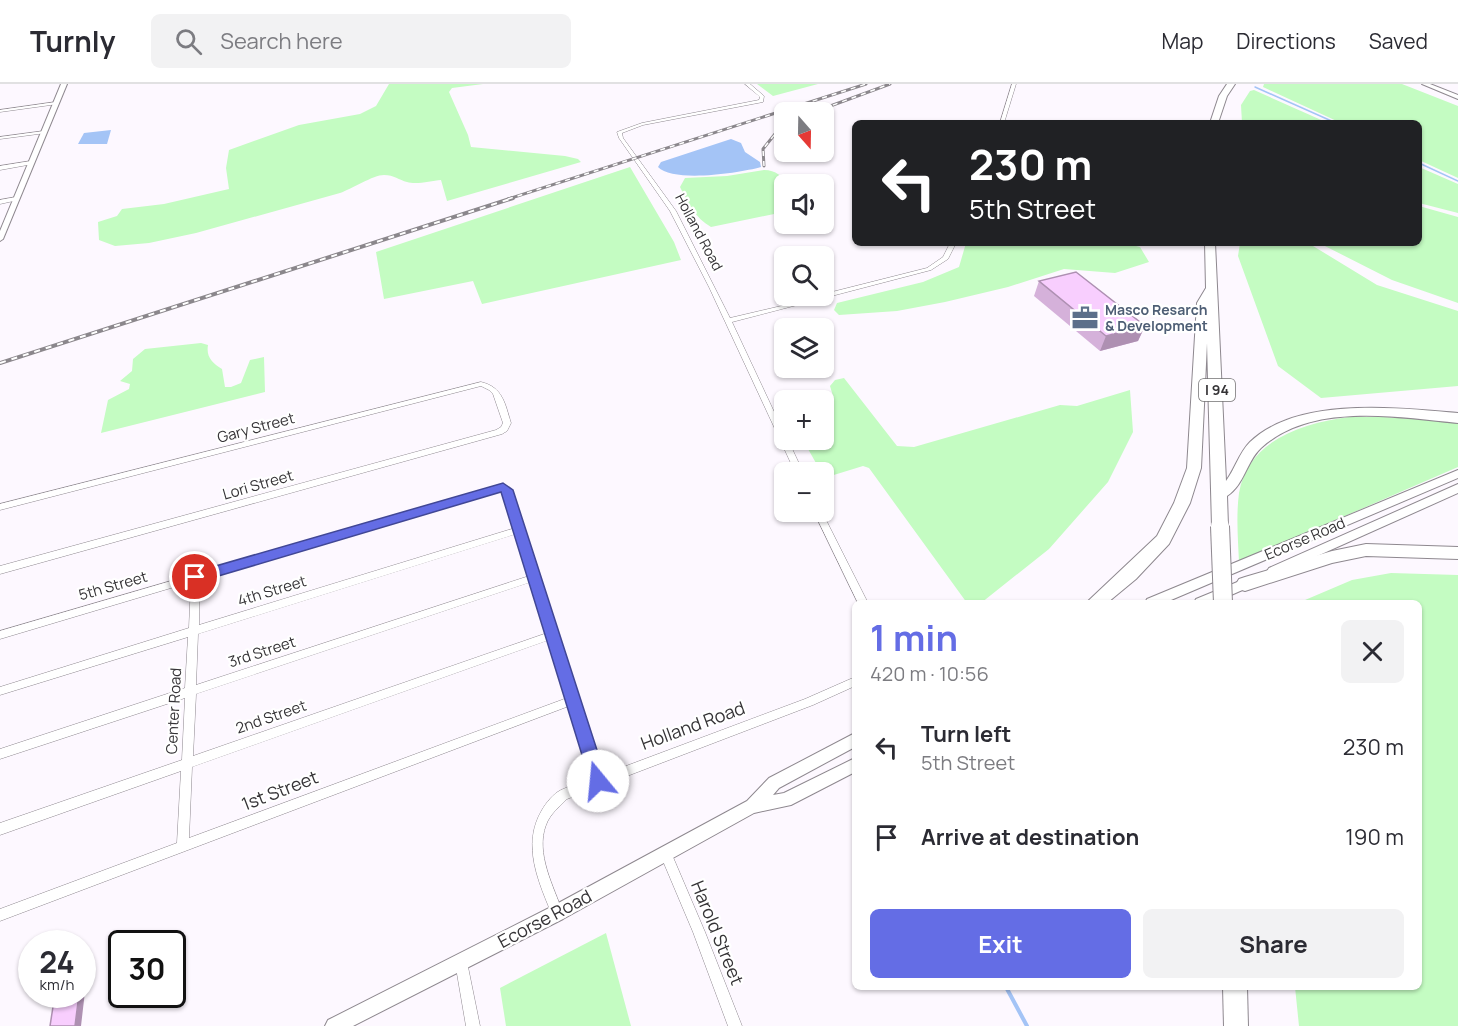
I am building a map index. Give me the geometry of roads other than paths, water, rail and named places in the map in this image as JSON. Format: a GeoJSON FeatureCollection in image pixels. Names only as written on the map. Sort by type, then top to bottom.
{"type":"FeatureCollection","features":[{"type":"Feature","properties":{"kind":"highway"},"geometry":{"type":"LineString","coordinates":[[1215,120],[1223,96],[1231,84]]}},
{"type":"Feature","properties":{"kind":"highway","name":"I 94"},"geometry":{"type":"LineString","coordinates":[[1210,246],[1221,494],[1223,600]]}},
{"type":"Feature","properties":{"kind":"highway"},"geometry":{"type":"LineString","coordinates":[[1099,600],[1130,574],[1162,540],[1182,503],[1194,468],[1203,303],[1213,286]]}},
{"type":"Feature","properties":{"kind":"highway"},"geometry":{"type":"LineString","coordinates":[[1221,494],[1234,482],[1244,458],[1257,444],[1295,424],[1318,417],[1368,412],[1458,418]]}},
{"type":"Feature","properties":{"kind":"highway"},"geometry":{"type":"LineString","coordinates":[[1245,584],[1332,557],[1365,550],[1458,553]]}},
{"type":"Feature","properties":{"kind":"highway"},"geometry":{"type":"LineString","coordinates":[[1235,990],[1236,1026]]}},
{"type":"Feature","properties":{"kind":"main road","name":"Ecorse Road"},"geometry":{"type":"LineString","coordinates":[[1157,600],[1458,474]]}},
{"type":"Feature","properties":{"kind":"main road","name":"Ecorse Road"},"geometry":{"type":"LineString","coordinates":[[1207,600],[1458,488]]}},
{"type":"Feature","properties":{"kind":"main road","name":"Ecorse Road"},"geometry":{"type":"LineString","coordinates":[[334,1026],[557,913],[666,854],[752,806],[774,783],[852,742]]}},
{"type":"Feature","properties":{"kind":"main road","name":"Ecorse Road"},"geometry":{"type":"LineString","coordinates":[[752,806],[786,800],[852,767]]}},
{"type":"Feature","properties":{"kind":"street"},"geometry":{"type":"LineString","coordinates":[[0,239],[64,84]]}},
{"type":"Feature","properties":{"kind":"street","name":"Holland Road"},"geometry":{"type":"LineString","coordinates":[[747,84],[762,97],[761,101],[642,124],[619,132],[673,211],[795,462]]}},
{"type":"Feature","properties":{"kind":"street"},"geometry":{"type":"LineString","coordinates":[[1003,120],[1014,84]]}},
{"type":"Feature","properties":{"kind":"street"},"geometry":{"type":"LineString","coordinates":[[1425,84],[1458,97]]}},
{"type":"Feature","properties":{"kind":"street"},"geometry":{"type":"LineString","coordinates":[[0,111],[56,103]]}},
{"type":"Feature","properties":{"kind":"street"},"geometry":{"type":"LineString","coordinates":[[0,138],[44,132]]}},
{"type":"Feature","properties":{"kind":"street"},"geometry":{"type":"LineString","coordinates":[[0,168],[31,163]]}},
{"type":"Feature","properties":{"kind":"street"},"geometry":{"type":"LineString","coordinates":[[0,202],[16,199]]}},
{"type":"Feature","properties":{"kind":"street"},"geometry":{"type":"LineString","coordinates":[[728,321],[929,269],[946,258],[952,246]]}},
{"type":"Feature","properties":{"kind":"street","name":"Gary Street"},"geometry":{"type":"LineString","coordinates":[[0,507],[481,384],[487,384],[494,389],[503,412]]}},
{"type":"Feature","properties":{"kind":"street","name":"Lori Street"},"geometry":{"type":"LineString","coordinates":[[0,570],[499,432],[506,426],[503,412]]}},
{"type":"Feature","properties":{"kind":"street","name":"5th Street"},"geometry":{"type":"LineString","coordinates":[[0,634],[503,487],[519,530]]}},
{"type":"Feature","properties":{"kind":"street"},"geometry":{"type":"LineString","coordinates":[[823,522],[862,600]]}},
{"type":"Feature","properties":{"kind":"street"},"geometry":{"type":"LineString","coordinates":[[519,530],[598,781]]}},
{"type":"Feature","properties":{"kind":"street","name":"4th Street"},"geometry":{"type":"LineString","coordinates":[[0,691],[519,530]]}},
{"type":"Feature","properties":{"kind":"street","name":"Center Road"},"geometry":{"type":"LineString","coordinates":[[183,847],[195,577]]}},
{"type":"Feature","properties":{"kind":"street","name":"3rd Street"},"geometry":{"type":"LineString","coordinates":[[0,754],[534,579]]}},
{"type":"Feature","properties":{"kind":"street","name":"2nd Street"},"geometry":{"type":"LineString","coordinates":[[0,829],[552,635]]}},
{"type":"Feature","properties":{"kind":"street","name":"Holland Road"},"geometry":{"type":"LineString","coordinates":[[557,913],[538,859],[536,845],[538,827],[546,811],[563,795],[846,688],[852,683]]}},
{"type":"Feature","properties":{"kind":"street","name":"1st Street"},"geometry":{"type":"LineString","coordinates":[[0,915],[573,700]]}},
{"type":"Feature","properties":{"kind":"street","name":"Harold Street"},"geometry":{"type":"LineString","coordinates":[[666,854],[735,1026]]}},
{"type":"Feature","properties":{"kind":"street"},"geometry":{"type":"LineString","coordinates":[[461,962],[473,1026]]}},
{"type":"Feature","properties":{"kind":"water"},"geometry":{"type":"Polygon","coordinates":[[[111,130],[107,144],[78,144],[84,133],[111,130]]]}},
{"type":"Feature","properties":{"kind":"water"},"geometry":{"type":"Polygon","coordinates":[[[731,139],[741,143],[745,152],[760,162],[761,167],[723,174],[692,176],[677,175],[658,167],[661,162],[731,139]]]}},
{"type":"Feature","properties":{"kind":"waterway"},"geometry":{"type":"LineString","coordinates":[[1255,87],[1329,120]]}},
{"type":"Feature","properties":{"kind":"waterway"},"geometry":{"type":"LineString","coordinates":[[1422,164],[1458,181]]}},
{"type":"Feature","properties":{"kind":"waterway"},"geometry":{"type":"LineString","coordinates":[[1008,990],[1027,1026]]}},
{"type":"Feature","properties":{"kind":"railway"},"geometry":{"type":"LineString","coordinates":[[508,199],[866,84]]}},
{"type":"Feature","properties":{"kind":"railway"},"geometry":{"type":"LineString","coordinates":[[834,105],[890,84]]}},
{"type":"Feature","properties":{"kind":"railway"},"geometry":{"type":"LineString","coordinates":[[764,166],[763,149],[774,135]]}},
{"type":"Feature","properties":{"kind":"railway"},"geometry":{"type":"LineString","coordinates":[[0,363],[513,198]]}},
{"type":"Feature","properties":{"kind":"place","name":"Masco Resarch & Development"},"geometry":{"type":"Point","coordinates":[1085,318]}}]}
